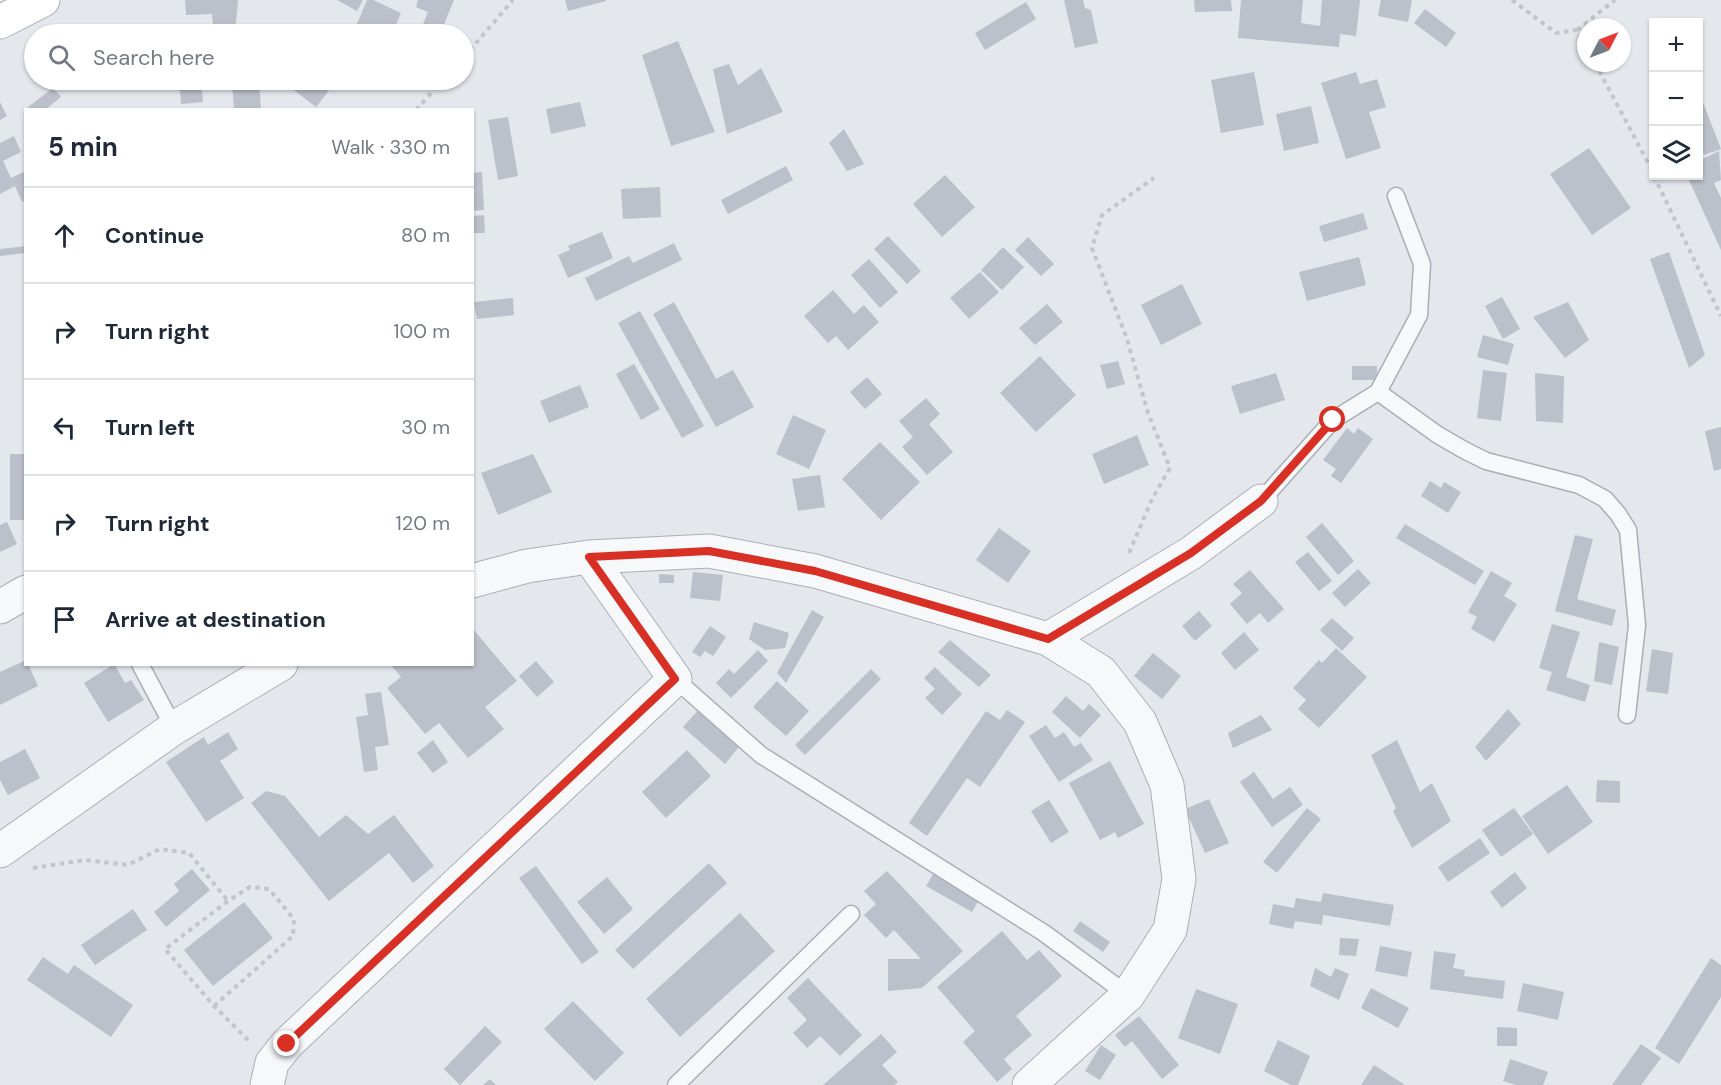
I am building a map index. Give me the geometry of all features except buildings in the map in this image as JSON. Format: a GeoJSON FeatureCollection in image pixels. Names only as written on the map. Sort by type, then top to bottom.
{"type":"FeatureCollection","features":[{"type":"Feature","properties":{"kind":"main road"},"geometry":{"type":"LineString","coordinates":[[0,22],[43,0]]}},
{"type":"Feature","properties":{"kind":"street"},"geometry":{"type":"LineString","coordinates":[[1048,639],[1191,553],[1261,501]]}},
{"type":"Feature","properties":{"kind":"street"},"geometry":{"type":"LineString","coordinates":[[474,580],[527,566],[589,557],[709,551],[815,571],[1048,639],[1101,672],[1140,722],[1167,785],[1179,879],[1170,930],[1128,995],[1029,1085]]}},
{"type":"Feature","properties":{"kind":"street"},"geometry":{"type":"LineString","coordinates":[[269,1074],[287,1044],[675,679],[589,557]]}},
{"type":"Feature","properties":{"kind":"street"},"geometry":{"type":"LineString","coordinates":[[0,607],[24,593]]}},
{"type":"Feature","properties":{"kind":"street"},"geometry":{"type":"LineString","coordinates":[[6,846],[174,728],[278,666]]}},
{"type":"Feature","properties":{"kind":"lane"},"geometry":{"type":"LineString","coordinates":[[1261,501],[1333,420],[1378,392],[1419,315],[1422,264],[1396,196]]}},
{"type":"Feature","properties":{"kind":"lane"},"geometry":{"type":"LineString","coordinates":[[1378,392],[1464,450],[1486,460],[1579,485],[1605,499],[1618,514],[1628,531],[1637,625],[1627,715]]}},
{"type":"Feature","properties":{"kind":"lane"},"geometry":{"type":"LineString","coordinates":[[141,666],[174,728]]}},
{"type":"Feature","properties":{"kind":"lane"},"geometry":{"type":"LineString","coordinates":[[675,679],[761,754],[1044,933],[1128,995]]}},
{"type":"Feature","properties":{"kind":"lane"},"geometry":{"type":"LineString","coordinates":[[676,1085],[851,914]]}},
{"type":"Feature","properties":{"kind":"path"},"geometry":{"type":"LineString","coordinates":[[474,45],[513,0]]}},
{"type":"Feature","properties":{"kind":"path"},"geometry":{"type":"LineString","coordinates":[[1512,0],[1556,33],[1577,30]]}},
{"type":"Feature","properties":{"kind":"path"},"geometry":{"type":"LineString","coordinates":[[1592,18],[1615,0]]}},
{"type":"Feature","properties":{"kind":"path"},"geometry":{"type":"LineString","coordinates":[[1600,72],[1649,166]]}},
{"type":"Feature","properties":{"kind":"path"},"geometry":{"type":"LineString","coordinates":[[418,108],[434,90]]}},
{"type":"Feature","properties":{"kind":"path"},"geometry":{"type":"LineString","coordinates":[[1110,602],[1152,500],[1170,468],[1148,413],[1127,339],[1092,248],[1102,215],[1154,178]]}},
{"type":"Feature","properties":{"kind":"path"},"geometry":{"type":"LineString","coordinates":[[1656,180],[1721,316]]}},
{"type":"Feature","properties":{"kind":"path"},"geometry":{"type":"LineString","coordinates":[[6,846],[32,868],[85,860],[128,866],[160,849],[189,853],[228,901]]}},
{"type":"Feature","properties":{"kind":"path"},"geometry":{"type":"LineString","coordinates":[[214,1006],[292,936],[294,919],[269,889],[250,887],[165,949],[269,1074]]}},
{"type":"Feature","properties":{"kind":"route"},"geometry":{"type":"LineString","coordinates":[[287,1044],[675,679],[589,557],[709,551],[815,571],[1048,639],[1191,553],[1261,501],[1333,420]]}}]}
